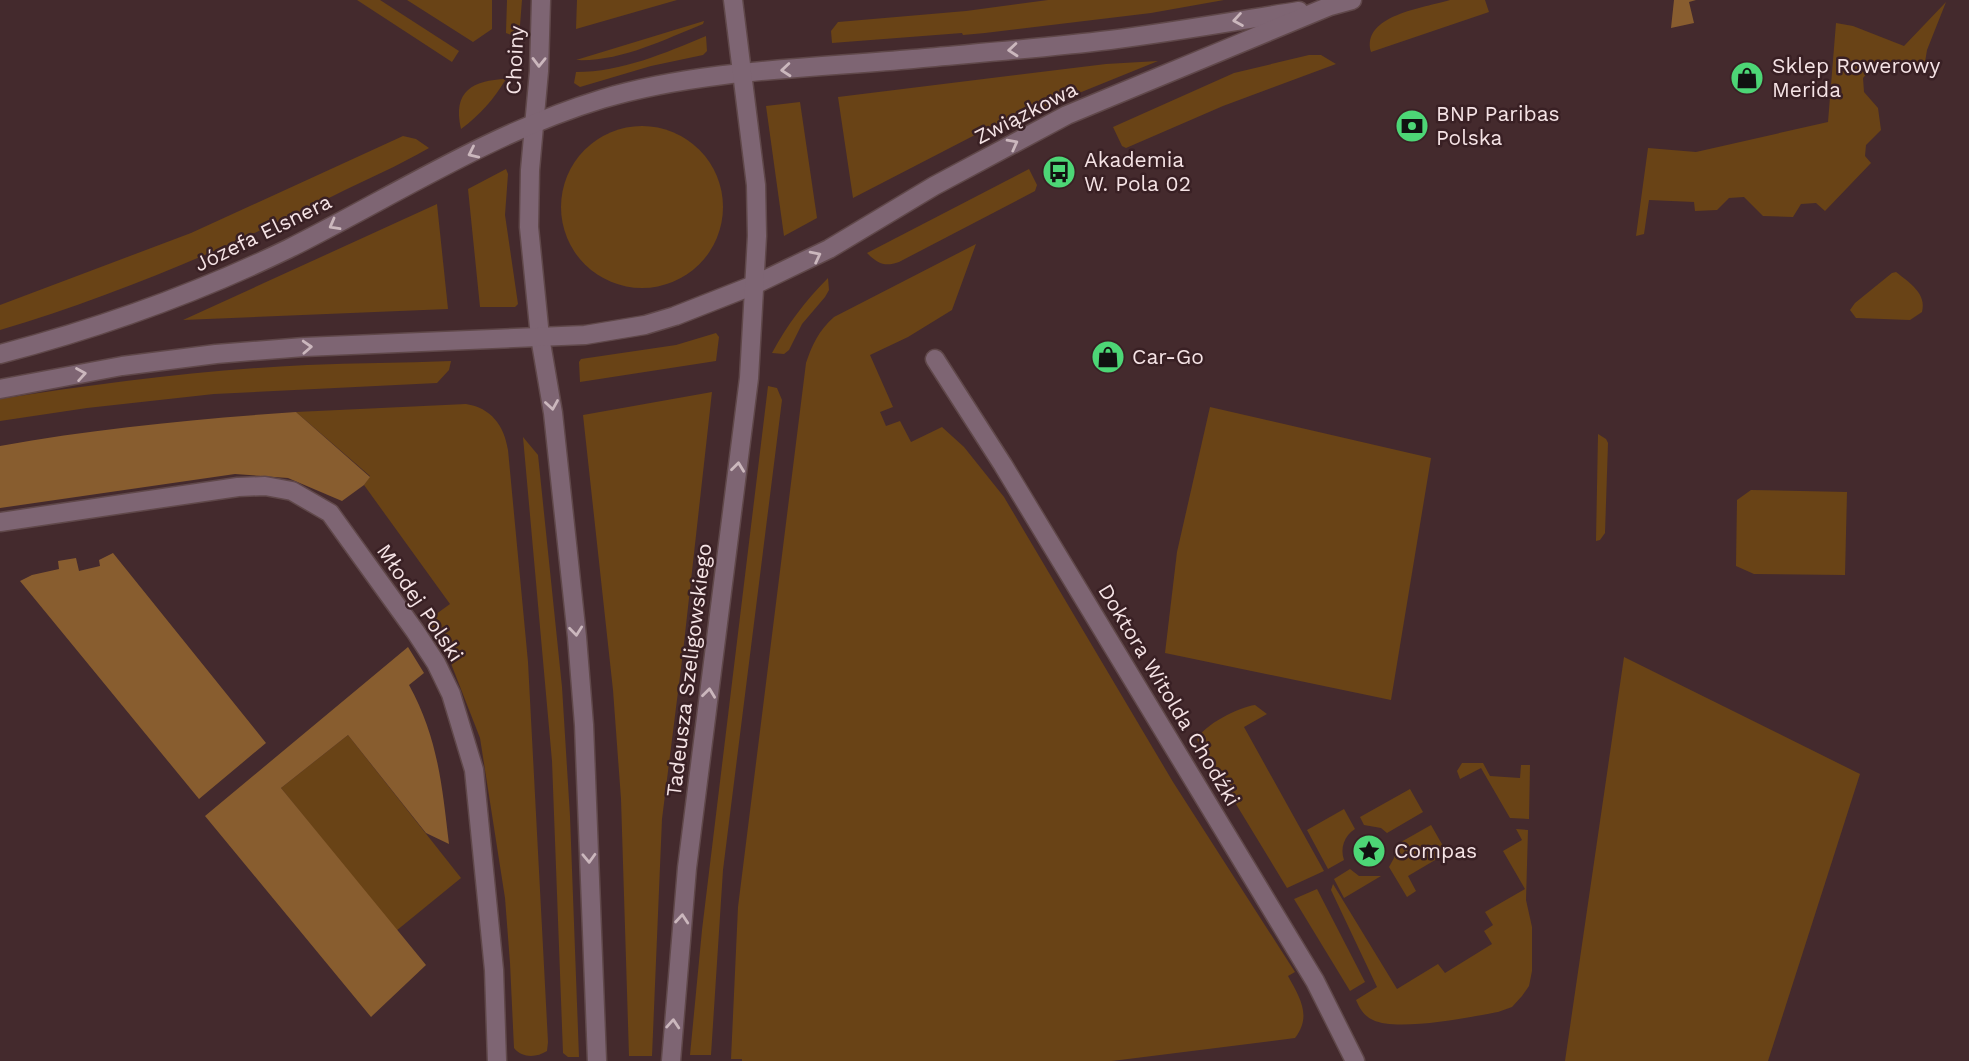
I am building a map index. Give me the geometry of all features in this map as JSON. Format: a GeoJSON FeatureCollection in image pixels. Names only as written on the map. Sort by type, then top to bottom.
{"type":"FeatureCollection","features":[{"type":"Feature","properties":{"kind":"street","name":"Choiny"},"geometry":{"type":"LineString","coordinates":[[540,337],[528,190],[539,71],[541,0]]}},
{"type":"Feature","properties":{"kind":"street"},"geometry":{"type":"LineString","coordinates":[[733,0],[744,74]]}},
{"type":"Feature","properties":{"kind":"street","name":"Związkowa"},"geometry":{"type":"LineString","coordinates":[[744,74],[1057,46],[1330,6],[1352,0]]}},
{"type":"Feature","properties":{"kind":"street","name":"Związkowa"},"geometry":{"type":"LineString","coordinates":[[540,337],[585,335],[645,325],[707,305],[829,249],[934,186],[1067,115],[1330,6]]}},
{"type":"Feature","properties":{"kind":"street","name":"Józefa Elsnera"},"geometry":{"type":"LineString","coordinates":[[0,354],[71,335],[192,292],[288,249],[442,167],[534,123],[606,98],[712,76],[744,74]]}},
{"type":"Feature","properties":{"kind":"street","name":"Tadeusza Szeligowskiego"},"geometry":{"type":"LineString","coordinates":[[671,1061],[687,868],[749,378],[757,236],[756,185],[744,74]]}},
{"type":"Feature","properties":{"kind":"street"},"geometry":{"type":"LineString","coordinates":[[0,389],[122,366],[216,354],[304,347],[540,337],[553,413],[584,725],[597,1061]]}},
{"type":"Feature","properties":{"kind":"street","name":"Doktora Witolda Chodźki"},"geometry":{"type":"LineString","coordinates":[[935,359],[1003,465],[1315,981],[1355,1061]]}},
{"type":"Feature","properties":{"kind":"street","name":"Młodej Polski"},"geometry":{"type":"LineString","coordinates":[[0,522],[238,486],[265,486],[292,491],[330,513],[436,663],[452,694],[464,731],[474,770],[494,970],[497,1061]]}},
{"type":"Feature","properties":{"kind":"shaded area"},"geometry":{"type":"Polygon","coordinates":[[[357,0],[380,0],[459,51],[452,62],[357,0]]]}},
{"type":"Feature","properties":{"kind":"shaded area"},"geometry":{"type":"Polygon","coordinates":[[[407,0],[492,0],[492,29],[473,42],[407,0]]]}},
{"type":"Feature","properties":{"kind":"shaded area"},"geometry":{"type":"Polygon","coordinates":[[[507,0],[522,0],[519,38],[506,33],[507,0]]]}},
{"type":"Feature","properties":{"kind":"shaded area"},"geometry":{"type":"Polygon","coordinates":[[[577,0],[677,0],[576,29],[577,0]]]}},
{"type":"Feature","properties":{"kind":"shaded area"},"geometry":{"type":"Polygon","coordinates":[[[1048,0],[1224,0],[1151,13],[985,33],[832,43],[831,31],[838,22],[966,11],[1048,0]]]}},
{"type":"Feature","properties":{"kind":"shaded area"},"geometry":{"type":"Polygon","coordinates":[[[1450,0],[1485,0],[1489,12],[1371,52],[1370,39],[1375,29],[1385,21],[1411,10],[1450,0]]]}},
{"type":"Feature","properties":{"kind":"shaded area"},"geometry":{"type":"Polygon","coordinates":[[[1674,0],[1696,0],[1689,2],[1694,23],[1671,28],[1674,0]]]}},
{"type":"Feature","properties":{"kind":"shaded area"},"geometry":{"type":"Polygon","coordinates":[[[1946,2],[1927,50],[1924,68],[1876,63],[1863,78],[1864,92],[1878,108],[1881,130],[1866,145],[1865,156],[1871,163],[1825,211],[1816,203],[1801,204],[1793,217],[1763,216],[1744,197],[1729,198],[1717,210],[1695,211],[1694,202],[1649,200],[1644,234],[1636,236],[1648,148],[1696,152],[1828,122],[1836,23],[1853,26],[1904,46],[1946,2]]]}},
{"type":"Feature","properties":{"kind":"shaded area"},"geometry":{"type":"Polygon","coordinates":[[[704,21],[703,24],[672,37],[625,54],[576,60],[704,21]]]}},
{"type":"Feature","properties":{"kind":"shaded area"},"geometry":{"type":"Polygon","coordinates":[[[706,36],[707,51],[703,55],[651,66],[580,87],[574,83],[576,72],[627,65],[706,36]]]}},
{"type":"Feature","properties":{"kind":"shaded area"},"geometry":{"type":"Polygon","coordinates":[[[1309,55],[1321,55],[1336,64],[1223,106],[1126,148],[1122,146],[1113,127],[1234,73],[1309,55]]]}},
{"type":"Feature","properties":{"kind":"shaded area"},"geometry":{"type":"Polygon","coordinates":[[[1158,61],[973,136],[853,198],[838,97],[1106,64],[1158,61]]]}},
{"type":"Feature","properties":{"kind":"shaded area"},"geometry":{"type":"Polygon","coordinates":[[[506,79],[486,106],[461,129],[460,105],[468,90],[484,82],[506,79]]]}},
{"type":"Feature","properties":{"kind":"shaded area"},"geometry":{"type":"Polygon","coordinates":[[[800,102],[817,218],[784,236],[766,106],[800,102]]]}},
{"type":"Feature","properties":{"kind":"shaded area"},"geometry":{"type":"Polygon","coordinates":[[[642,126],[673,132],[699,150],[717,176],[723,207],[717,238],[699,264],[673,282],[642,288],[611,282],[585,264],[567,238],[561,207],[567,176],[585,150],[611,132],[642,126]]]}},
{"type":"Feature","properties":{"kind":"shaded area"},"geometry":{"type":"Polygon","coordinates":[[[403,136],[416,139],[429,148],[211,252],[86,302],[0,330],[0,305],[191,233],[403,136]]]}},
{"type":"Feature","properties":{"kind":"shaded area"},"geometry":{"type":"Polygon","coordinates":[[[506,169],[508,174],[505,215],[518,304],[515,307],[480,307],[468,189],[506,169]]]}},
{"type":"Feature","properties":{"kind":"shaded area"},"geometry":{"type":"Polygon","coordinates":[[[1029,169],[1037,185],[1035,191],[899,262],[882,264],[867,253],[1029,169]]]}},
{"type":"Feature","properties":{"kind":"shaded area"},"geometry":{"type":"Polygon","coordinates":[[[437,204],[448,309],[183,320],[437,204]]]}},
{"type":"Feature","properties":{"kind":"shaded area"},"geometry":{"type":"Polygon","coordinates":[[[976,244],[952,310],[908,337],[870,355],[893,407],[880,412],[886,426],[900,421],[911,442],[942,427],[964,447],[1004,497],[1173,782],[1295,972],[1288,976],[1300,999],[1303,1022],[1295,1038],[1112,1061],[731,1059],[738,907],[806,363],[817,338],[834,317],[976,244]]]}},
{"type":"Feature","properties":{"kind":"shaded area"},"geometry":{"type":"Polygon","coordinates":[[[1896,272],[1920,294],[1922,312],[1910,320],[1856,318],[1850,310],[1855,303],[1896,272]]]}},
{"type":"Feature","properties":{"kind":"shaded area"},"geometry":{"type":"Polygon","coordinates":[[[828,278],[829,290],[802,324],[789,350],[784,354],[772,353],[797,314],[828,278]]]}},
{"type":"Feature","properties":{"kind":"shaded area"},"geometry":{"type":"Polygon","coordinates":[[[716,333],[719,337],[716,361],[580,382],[581,359],[676,345],[716,333]]]}},
{"type":"Feature","properties":{"kind":"shaded area"},"geometry":{"type":"Polygon","coordinates":[[[451,361],[449,370],[437,383],[214,394],[0,421],[0,399],[115,383],[268,367],[451,361]]]}},
{"type":"Feature","properties":{"kind":"shaded area"},"geometry":{"type":"Polygon","coordinates":[[[768,386],[777,388],[782,400],[723,870],[711,1055],[690,1055],[702,930],[768,386]]]}},
{"type":"Feature","properties":{"kind":"shaded area"},"geometry":{"type":"Polygon","coordinates":[[[712,392],[662,819],[652,1056],[629,1056],[621,799],[613,690],[583,415],[712,392]]]}},
{"type":"Feature","properties":{"kind":"shaded area"},"geometry":{"type":"Polygon","coordinates":[[[466,404],[483,409],[495,419],[508,450],[528,662],[548,1042],[547,1051],[534,1056],[521,1054],[514,1048],[505,898],[480,738],[450,661],[428,620],[450,604],[364,485],[370,476],[296,412],[466,404]]]}},
{"type":"Feature","properties":{"kind":"shaded area"},"geometry":{"type":"Polygon","coordinates":[[[1210,407],[1431,458],[1391,700],[1165,653],[1177,552],[1210,407]]]}},
{"type":"Feature","properties":{"kind":"shaded area"},"geometry":{"type":"Polygon","coordinates":[[[296,412],[370,477],[364,485],[342,501],[288,478],[235,474],[0,508],[0,446],[148,425],[296,412]]]}},
{"type":"Feature","properties":{"kind":"shaded area"},"geometry":{"type":"Polygon","coordinates":[[[1598,434],[1608,443],[1605,533],[1596,541],[1598,434]]]}},
{"type":"Feature","properties":{"kind":"shaded area"},"geometry":{"type":"Polygon","coordinates":[[[523,437],[538,455],[562,687],[579,1057],[568,1057],[563,1053],[552,761],[523,437]]]}},
{"type":"Feature","properties":{"kind":"shaded area"},"geometry":{"type":"Polygon","coordinates":[[[1751,490],[1847,492],[1845,575],[1754,574],[1736,566],[1737,500],[1751,490]]]}},
{"type":"Feature","properties":{"kind":"shaded area"},"geometry":{"type":"Polygon","coordinates":[[[113,553],[266,743],[199,799],[20,581],[32,575],[59,569],[58,561],[76,558],[79,571],[100,566],[99,560],[113,553]]]}},
{"type":"Feature","properties":{"kind":"shaded area"},"geometry":{"type":"Polygon","coordinates":[[[408,647],[424,673],[409,685],[433,743],[449,844],[426,833],[348,735],[281,788],[426,965],[371,1017],[205,816],[408,647]]]}},
{"type":"Feature","properties":{"kind":"shaded area"},"geometry":{"type":"Polygon","coordinates":[[[1624,657],[1860,774],[1768,1061],[1565,1061],[1624,657]]]}},
{"type":"Feature","properties":{"kind":"shaded area"},"geometry":{"type":"Polygon","coordinates":[[[1255,705],[1267,714],[1244,727],[1324,871],[1287,888],[1197,740],[1206,728],[1222,718],[1255,705]]]}},
{"type":"Feature","properties":{"kind":"shaded area"},"geometry":{"type":"Polygon","coordinates":[[[348,735],[461,878],[396,931],[281,788],[348,735]]]}},
{"type":"Feature","properties":{"kind":"shaded area"},"geometry":{"type":"Polygon","coordinates":[[[1462,763],[1483,763],[1490,776],[1520,778],[1521,765],[1530,765],[1529,819],[1510,818],[1481,768],[1460,779],[1457,771],[1462,763]]]}},
{"type":"Feature","properties":{"kind":"shaded area"},"geometry":{"type":"Polygon","coordinates":[[[1410,789],[1423,812],[1387,833],[1381,828],[1364,825],[1360,817],[1410,789]]]}},
{"type":"Feature","properties":{"kind":"shaded area"},"geometry":{"type":"Polygon","coordinates":[[[1344,809],[1355,829],[1344,843],[1344,860],[1328,869],[1307,830],[1344,809]]]}},
{"type":"Feature","properties":{"kind":"shaded area"},"geometry":{"type":"Polygon","coordinates":[[[1431,825],[1447,853],[1408,876],[1416,891],[1407,897],[1389,867],[1394,858],[1394,846],[1431,825]]]}},
{"type":"Feature","properties":{"kind":"shaded area"},"geometry":{"type":"Polygon","coordinates":[[[1516,829],[1528,830],[1526,900],[1532,927],[1532,971],[1529,986],[1522,996],[1512,1007],[1498,1012],[1434,1022],[1399,1025],[1373,1020],[1367,1016],[1356,1000],[1377,987],[1331,890],[1333,884],[1397,989],[1438,964],[1445,973],[1492,944],[1484,931],[1493,925],[1485,912],[1525,889],[1503,851],[1522,840],[1516,829]]]}},
{"type":"Feature","properties":{"kind":"shaded area"},"geometry":{"type":"Polygon","coordinates":[[[1350,869],[1359,876],[1381,876],[1344,898],[1334,879],[1350,869]]]}},
{"type":"Feature","properties":{"kind":"shaded area"},"geometry":{"type":"Polygon","coordinates":[[[1317,889],[1365,982],[1350,991],[1294,899],[1317,889]]]}},
{"type":"Feature","properties":{"kind":"place","name":"Sklep Rowerowy Merida"},"geometry":{"type":"Point","coordinates":[1747,78]}},
{"type":"Feature","properties":{"kind":"place","name":"BNP Paribas Polska"},"geometry":{"type":"Point","coordinates":[1412,126]}},
{"type":"Feature","properties":{"kind":"place","name":"Akademia W. Pola 02"},"geometry":{"type":"Point","coordinates":[1059,172]}},
{"type":"Feature","properties":{"kind":"place","name":"Car-Go"},"geometry":{"type":"Point","coordinates":[1108,357]}},
{"type":"Feature","properties":{"kind":"place","name":"Compas"},"geometry":{"type":"Point","coordinates":[1369,851]}}]}
